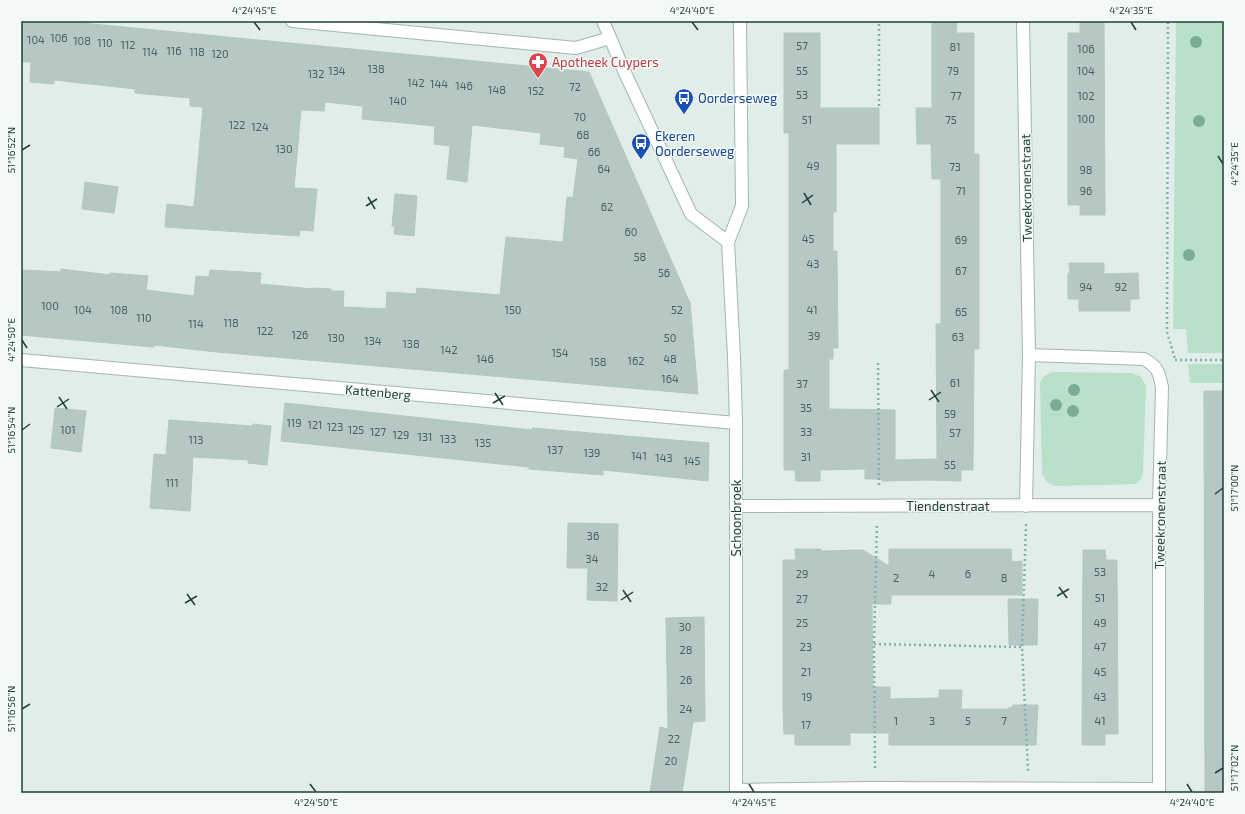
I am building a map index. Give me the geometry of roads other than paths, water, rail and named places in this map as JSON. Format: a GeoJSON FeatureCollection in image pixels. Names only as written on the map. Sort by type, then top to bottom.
{"type":"FeatureCollection","features":[{"type":"Feature","properties":{"kind":"street"},"geometry":{"type":"LineString","coordinates":[[292,21],[576,48],[610,38]]}},
{"type":"Feature","properties":{"kind":"street"},"geometry":{"type":"LineString","coordinates":[[603,21],[625,73],[691,214],[728,242]]}},
{"type":"Feature","properties":{"kind":"street","name":"Schoonbroek"},"geometry":{"type":"LineString","coordinates":[[736,791],[736,423],[728,242],[742,206],[740,21]]}},
{"type":"Feature","properties":{"kind":"street","name":"Tweekronenstraat"},"geometry":{"type":"LineString","coordinates":[[1023,21],[1029,355],[1026,506]]}},
{"type":"Feature","properties":{"kind":"street","name":"Tweekronenstraat"},"geometry":{"type":"LineString","coordinates":[[1029,355],[1144,359],[1153,364],[1159,375],[1162,387],[1159,505],[1159,791]]}},
{"type":"Feature","properties":{"kind":"street","name":"Kattenberg"},"geometry":{"type":"LineString","coordinates":[[21,360],[736,423]]}},
{"type":"Feature","properties":{"kind":"street","name":"Tiendenstraat"},"geometry":{"type":"LineString","coordinates":[[737,506],[1159,505]]}},
{"type":"Feature","properties":{"kind":"street"},"geometry":{"type":"LineString","coordinates":[[736,791],[1029,788],[1159,791]]}},
{"type":"Feature","properties":{"kind":"place","name":"Apotheek Cuypers"},"geometry":{"type":"Point","coordinates":[538,79]}},
{"type":"Feature","properties":{"kind":"place","name":"Oorderseweg"},"geometry":{"type":"Point","coordinates":[684,115]}},
{"type":"Feature","properties":{"kind":"place","name":"Ekeren Oorderseweg"},"geometry":{"type":"Point","coordinates":[641,160]}}]}
